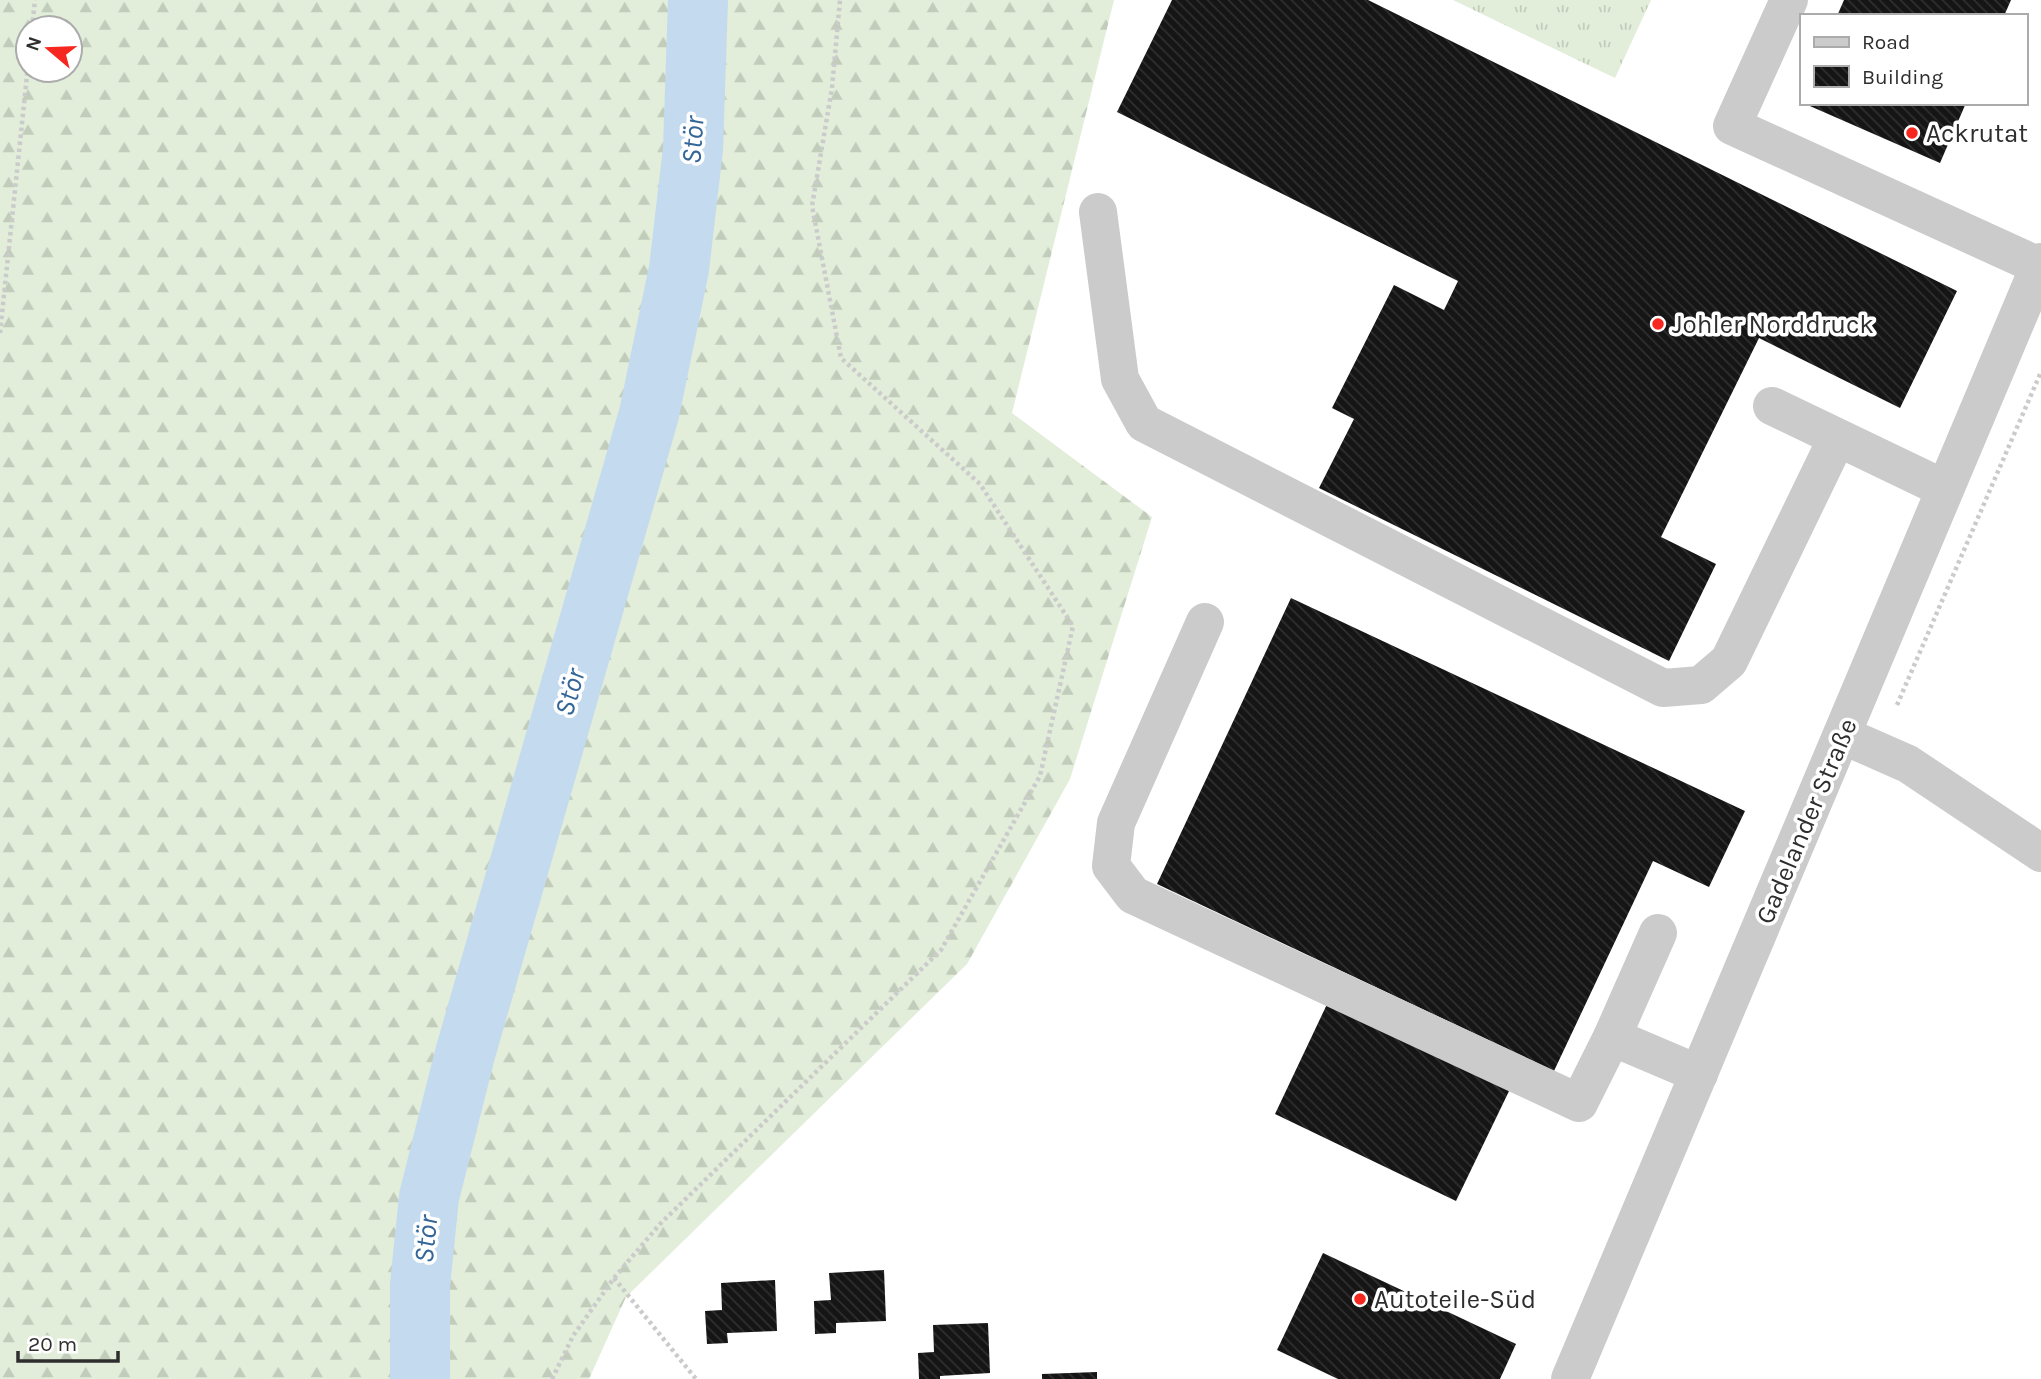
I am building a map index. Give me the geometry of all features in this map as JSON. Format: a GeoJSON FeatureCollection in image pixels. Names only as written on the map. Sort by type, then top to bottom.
{"type":"FeatureCollection","features":[{"type":"Feature","properties":{"kind":"street"},"geometry":{"type":"LineString","coordinates":[[1789,0],[1732,126],[2040,264]]}},
{"type":"Feature","properties":{"kind":"street"},"geometry":{"type":"LineString","coordinates":[[1098,212],[1121,379],[1144,423],[1663,688],[1701,685],[1729,661],[1838,438]]}},
{"type":"Feature","properties":{"kind":"street","name":"Gadelander Straße"},"geometry":{"type":"LineString","coordinates":[[1570,1379],[2040,264]]}},
{"type":"Feature","properties":{"kind":"street"},"geometry":{"type":"LineString","coordinates":[[1772,406],[1945,489]]}},
{"type":"Feature","properties":{"kind":"street"},"geometry":{"type":"LineString","coordinates":[[1205,622],[1116,823],[1111,866],[1133,895],[1579,1103],[1612,1037],[1658,933]]}},
{"type":"Feature","properties":{"kind":"street"},"geometry":{"type":"LineString","coordinates":[[1842,735],[1908,764],[2041,853]]}},
{"type":"Feature","properties":{"kind":"street"},"geometry":{"type":"LineString","coordinates":[[1612,1037],[1699,1074]]}},
{"type":"Feature","properties":{"kind":"path"},"geometry":{"type":"LineString","coordinates":[[552,1379],[573,1336],[614,1279],[660,1224],[941,950],[1040,776],[1073,626],[980,484],[841,358],[812,206],[832,88],[839,0]]}},
{"type":"Feature","properties":{"kind":"path"},"geometry":{"type":"LineString","coordinates":[[0,333],[26,84]]}},
{"type":"Feature","properties":{"kind":"path"},"geometry":{"type":"LineString","coordinates":[[614,1279],[696,1379]]}},
{"type":"Feature","properties":{"kind":"green space"},"geometry":{"type":"Polygon","coordinates":[[[0,0],[1114,0],[1012,413],[1152,517],[1070,779],[967,964],[626,1297],[589,1379],[0,1379],[0,0]]]}},
{"type":"Feature","properties":{"kind":"green space"},"geometry":{"type":"Polygon","coordinates":[[[1453,0],[1651,0],[1615,78],[1453,0]]]}},
{"type":"Feature","properties":{"kind":"building","name":"Johler Norddruck"},"geometry":{"type":"Polygon","coordinates":[[[1172,0],[1368,0],[1957,291],[1900,408],[1759,338],[1661,537],[1716,564],[1669,661],[1319,488],[1354,419],[1332,408],[1394,285],[1444,310],[1458,281],[1117,112],[1172,0]]]}},
{"type":"Feature","properties":{"kind":"building"},"geometry":{"type":"Polygon","coordinates":[[[1844,0],[2011,0],[2005,14],[1838,14],[1844,0]]]}},
{"type":"Feature","properties":{"kind":"building","name":"Ackrutat"},"geometry":{"type":"Polygon","coordinates":[[[1808,105],[1965,105],[1940,163],[1808,105]]]}},
{"type":"Feature","properties":{"kind":"building"},"geometry":{"type":"Polygon","coordinates":[[[1291,598],[1745,811],[1709,887],[1653,861],[1554,1071],[1157,884],[1291,598]]]}},
{"type":"Feature","properties":{"kind":"building"},"geometry":{"type":"Polygon","coordinates":[[[1329,1000],[1511,1087],[1456,1201],[1275,1114],[1329,1000]]]}},
{"type":"Feature","properties":{"kind":"building","name":"Autoteile-Süd"},"geometry":{"type":"Polygon","coordinates":[[[1323,1253],[1516,1344],[1500,1379],[1338,1379],[1277,1350],[1323,1253]]]}},
{"type":"Feature","properties":{"kind":"building"},"geometry":{"type":"Polygon","coordinates":[[[884,1270],[886,1321],[836,1323],[836,1333],[815,1334],[814,1301],[831,1300],[829,1273],[884,1270]]]}},
{"type":"Feature","properties":{"kind":"building"},"geometry":{"type":"Polygon","coordinates":[[[775,1280],[777,1331],[727,1333],[728,1343],[707,1344],[705,1311],[722,1310],[721,1283],[775,1280]]]}},
{"type":"Feature","properties":{"kind":"building"},"geometry":{"type":"Polygon","coordinates":[[[988,1323],[990,1373],[919,1379],[918,1353],[934,1352],[933,1325],[988,1323]]]}},
{"type":"Feature","properties":{"kind":"building"},"geometry":{"type":"Polygon","coordinates":[[[1097,1372],[1097,1379],[1042,1379],[1042,1374],[1097,1372]]]}},
{"type":"Feature","properties":{"kind":"waterway","name":"Stör"},"geometry":{"type":"LineString","coordinates":[[420,1379],[420,1285],[429,1197],[465,1054],[649,414],[679,269],[693,149],[698,0]]}},
{"type":"Feature","properties":{"kind":"place","name":"Ackrutat"},"geometry":{"type":"Point","coordinates":[1912,133]}},
{"type":"Feature","properties":{"kind":"place","name":"Johler Norddruck"},"geometry":{"type":"Point","coordinates":[1658,324]}},
{"type":"Feature","properties":{"kind":"place","name":"Autoteile-Süd"},"geometry":{"type":"Point","coordinates":[1360,1299]}}]}
